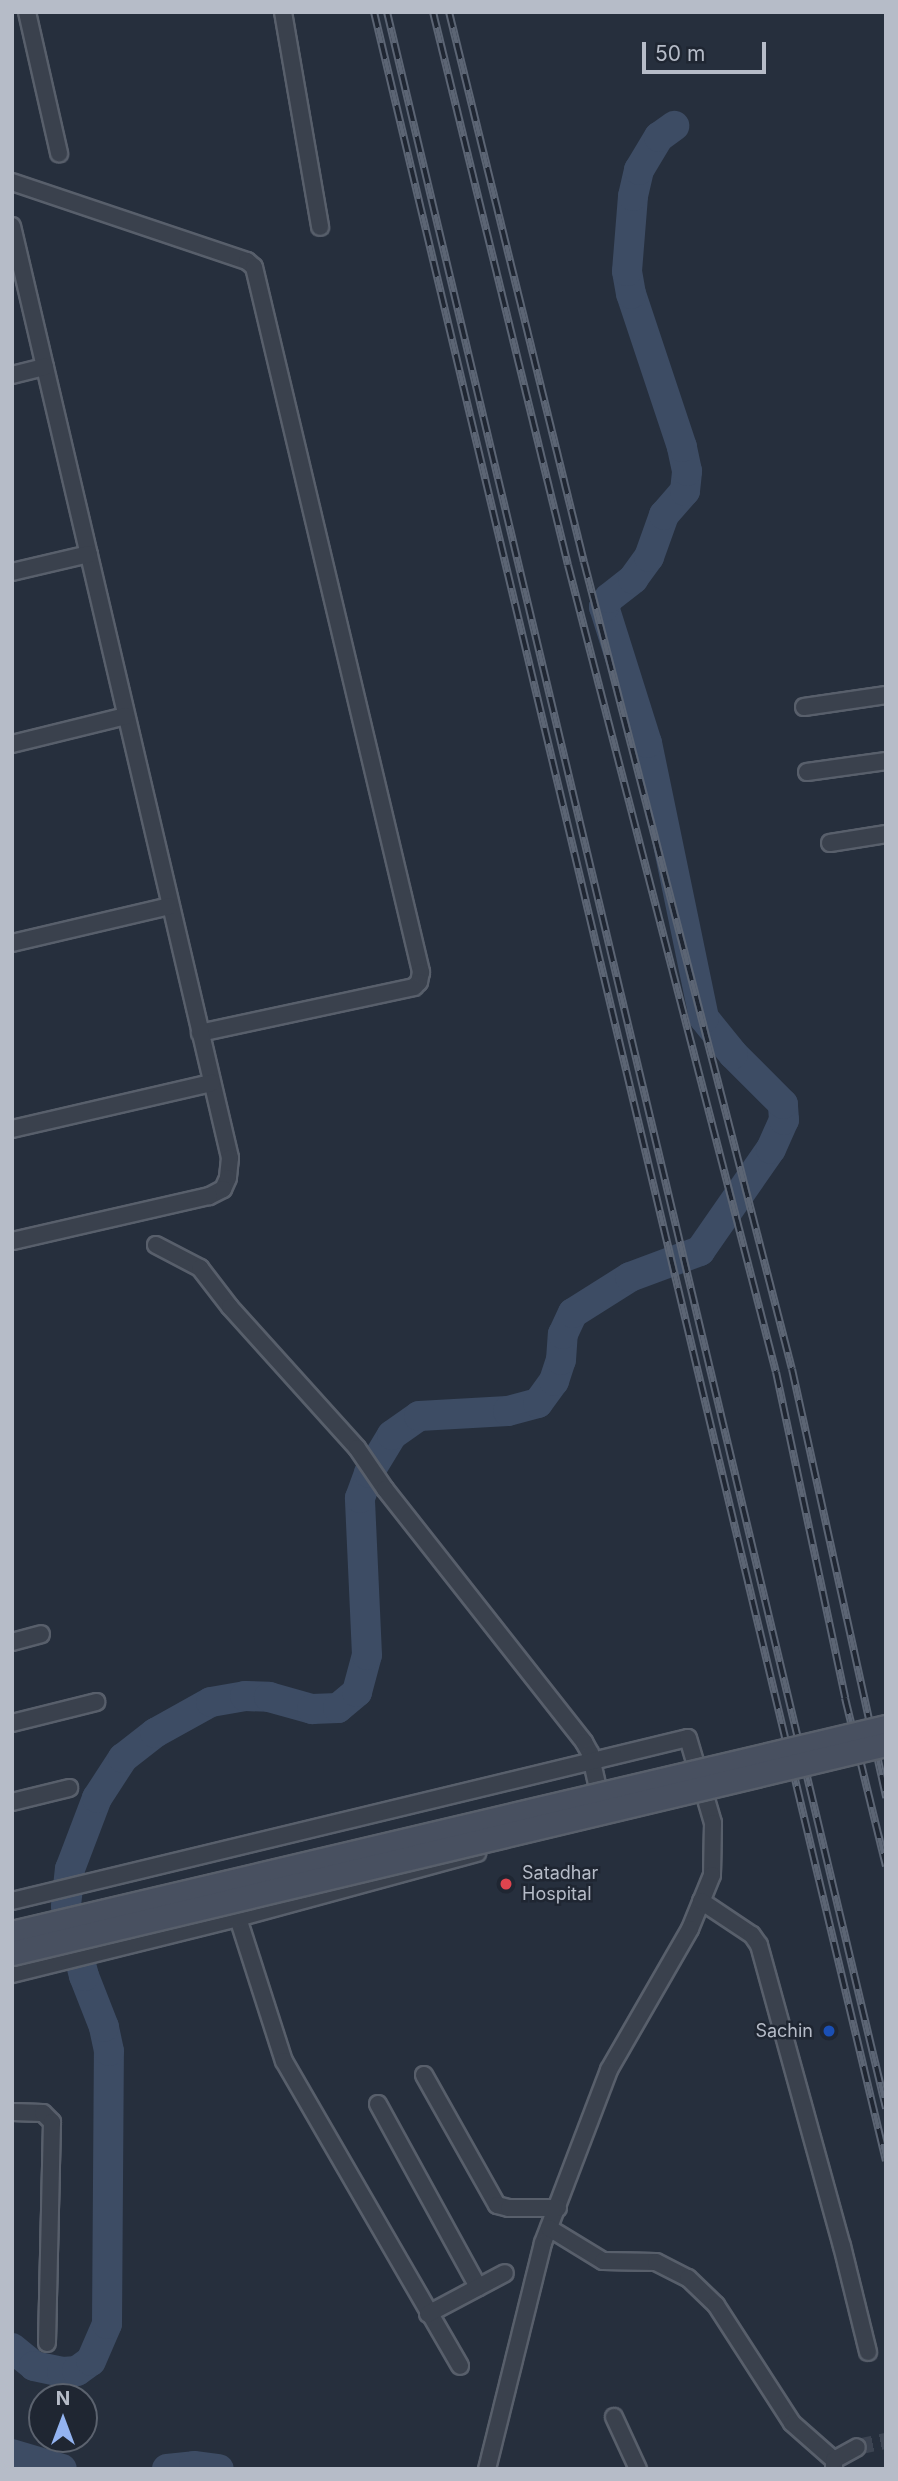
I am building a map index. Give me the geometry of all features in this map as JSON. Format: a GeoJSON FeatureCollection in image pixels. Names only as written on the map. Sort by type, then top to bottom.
{"type":"FeatureCollection","features":[{"type":"Feature","properties":{"kind":"main road"},"geometry":{"type":"LineString","coordinates":[[12,1933],[886,1727]]}},
{"type":"Feature","properties":{"kind":"main road"},"geometry":{"type":"LineString","coordinates":[[12,1953],[886,1744]]}},
{"type":"Feature","properties":{"kind":"street"},"geometry":{"type":"LineString","coordinates":[[27,12],[59,153]]}},
{"type":"Feature","properties":{"kind":"street"},"geometry":{"type":"LineString","coordinates":[[283,12],[320,227]]}},
{"type":"Feature","properties":{"kind":"street"},"geometry":{"type":"LineString","coordinates":[[12,182],[247,261],[254,268],[421,972],[414,988],[200,1033]]}},
{"type":"Feature","properties":{"kind":"street"},"geometry":{"type":"LineString","coordinates":[[12,226],[230,1158],[228,1178],[223,1189],[209,1196],[12,1241]]}},
{"type":"Feature","properties":{"kind":"street"},"geometry":{"type":"LineString","coordinates":[[12,375],[45,367]]}},
{"type":"Feature","properties":{"kind":"street"},"geometry":{"type":"LineString","coordinates":[[12,572],[89,554]]}},
{"type":"Feature","properties":{"kind":"street"},"geometry":{"type":"LineString","coordinates":[[804,708],[886,695]]}},
{"type":"Feature","properties":{"kind":"street"},"geometry":{"type":"LineString","coordinates":[[12,744],[126,716]]}},
{"type":"Feature","properties":{"kind":"street"},"geometry":{"type":"LineString","coordinates":[[807,772],[886,761]]}},
{"type":"Feature","properties":{"kind":"street"},"geometry":{"type":"LineString","coordinates":[[830,844],[886,834]]}},
{"type":"Feature","properties":{"kind":"street"},"geometry":{"type":"LineString","coordinates":[[12,943],[170,906]]}},
{"type":"Feature","properties":{"kind":"street"},"geometry":{"type":"LineString","coordinates":[[12,1129],[212,1083]]}},
{"type":"Feature","properties":{"kind":"street"},"geometry":{"type":"LineString","coordinates":[[156,1245],[200,1268],[230,1307],[357,1448],[385,1489],[584,1742],[592,1761],[605,1818]]}},
{"type":"Feature","properties":{"kind":"street"},"geometry":{"type":"LineString","coordinates":[[12,1642],[41,1634]]}},
{"type":"Feature","properties":{"kind":"street"},"geometry":{"type":"LineString","coordinates":[[12,1723],[96,1702]]}},
{"type":"Feature","properties":{"kind":"street"},"geometry":{"type":"LineString","coordinates":[[18,1900],[127,1871],[688,1738],[713,1824],[712,1875],[690,1929],[609,2070],[549,2228],[487,2469]]}},
{"type":"Feature","properties":{"kind":"street"},"geometry":{"type":"LineString","coordinates":[[12,1801],[69,1788]]}},
{"type":"Feature","properties":{"kind":"street"},"geometry":{"type":"LineString","coordinates":[[12,1974],[238,1918],[605,1818],[704,1794]]}},
{"type":"Feature","properties":{"kind":"street"},"geometry":{"type":"LineString","coordinates":[[701,1901],[752,1935],[759,1945],[868,2352]]}},
{"type":"Feature","properties":{"kind":"street"},"geometry":{"type":"LineString","coordinates":[[238,1918],[284,2062],[460,2366]]}},
{"type":"Feature","properties":{"kind":"street"},"geometry":{"type":"LineString","coordinates":[[424,2075],[497,2205],[509,2208],[558,2208]]}},
{"type":"Feature","properties":{"kind":"street"},"geometry":{"type":"LineString","coordinates":[[378,2104],[478,2287]]}},
{"type":"Feature","properties":{"kind":"street"},"geometry":{"type":"LineString","coordinates":[[12,2112],[43,2113],[51,2122],[47,2343]]}},
{"type":"Feature","properties":{"kind":"street"},"geometry":{"type":"LineString","coordinates":[[549,2228],[603,2261],[656,2262],[688,2278],[716,2305],[792,2423],[834,2464],[857,2447]]}},
{"type":"Feature","properties":{"kind":"street"},"geometry":{"type":"LineString","coordinates":[[428,2314],[505,2273]]}},
{"type":"Feature","properties":{"kind":"street"},"geometry":{"type":"LineString","coordinates":[[614,2417],[636,2468]]}},
{"type":"Feature","properties":{"kind":"waterway"},"geometry":{"type":"LineString","coordinates":[[12,2348],[34,2366],[62,2372],[77,2371],[91,2361],[107,2324],[109,2051],[104,2027],[84,1976],[66,1906],[70,1869],[97,1798],[123,1758],[155,1733],[211,1702],[245,1696],[269,1697],[312,1709],[338,1708],[357,1692],[367,1655],[360,1498],[369,1473],[392,1435],[419,1416],[508,1411],[538,1403],[554,1381],[561,1360],[563,1334],[573,1313],[630,1277],[700,1251],[771,1149],[784,1120],[783,1104],[733,1054],[704,1018],[647,743],[604,607],[609,598],[633,579],[649,557],[664,515],[685,491],[687,471],[682,447],[631,294],[627,271],[633,196],[639,170],[659,137],[674,126]]}},
{"type":"Feature","properties":{"kind":"waterway"},"geometry":{"type":"LineString","coordinates":[[12,2454],[62,2469]]}},
{"type":"Feature","properties":{"kind":"waterway"},"geometry":{"type":"LineString","coordinates":[[167,2469],[194,2466],[219,2469]]}},
{"type":"Feature","properties":{"kind":"tunnel"},"geometry":{"type":"LineString","coordinates":[[857,2447],[886,2441]]}},
{"type":"Feature","properties":{"kind":"railway"},"geometry":{"type":"LineString","coordinates":[[374,12],[886,2161]]}},
{"type":"Feature","properties":{"kind":"railway"},"geometry":{"type":"LineString","coordinates":[[387,12],[886,2108]]}},
{"type":"Feature","properties":{"kind":"railway"},"geometry":{"type":"LineString","coordinates":[[433,12],[568,565],[776,1372],[845,1698],[886,1866]]}},
{"type":"Feature","properties":{"kind":"railway"},"geometry":{"type":"LineString","coordinates":[[449,12],[584,562],[792,1369],[886,1798]]}},
{"type":"Feature","properties":{"kind":"place","name":"Satadhar Hospital"},"geometry":{"type":"Point","coordinates":[506,1884]}},
{"type":"Feature","properties":{"kind":"place","name":"Sachin"},"geometry":{"type":"Point","coordinates":[829,2031]}}]}
